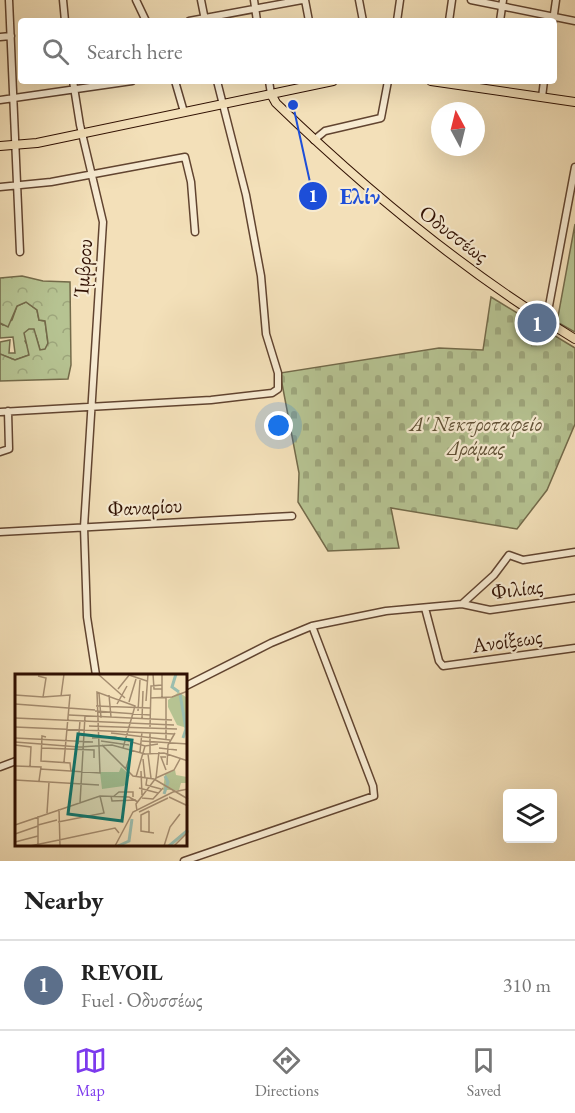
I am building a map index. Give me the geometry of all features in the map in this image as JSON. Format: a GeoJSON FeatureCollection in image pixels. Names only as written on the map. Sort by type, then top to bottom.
{"type":"FeatureCollection","features":[{"type":"Feature","properties":{"kind":"main road"},"geometry":{"type":"LineString","coordinates":[[0,146],[82,134],[312,84]]}},
{"type":"Feature","properties":{"kind":"main road"},"geometry":{"type":"LineString","coordinates":[[490,85],[575,102]]}},
{"type":"Feature","properties":{"kind":"main road","name":"Οδυσσέως"},"geometry":{"type":"LineString","coordinates":[[271,94],[276,103],[314,140],[371,191],[443,250],[546,322],[575,339]]}},
{"type":"Feature","properties":{"kind":"street"},"geometry":{"type":"LineString","coordinates":[[9,0],[20,252]]}},
{"type":"Feature","properties":{"kind":"street"},"geometry":{"type":"LineString","coordinates":[[63,0],[65,18]]}},
{"type":"Feature","properties":{"kind":"street"},"geometry":{"type":"LineString","coordinates":[[136,0],[145,18]]}},
{"type":"Feature","properties":{"kind":"street"},"geometry":{"type":"LineString","coordinates":[[201,0],[205,18]]}},
{"type":"Feature","properties":{"kind":"street"},"geometry":{"type":"LineString","coordinates":[[254,0],[256,18]]}},
{"type":"Feature","properties":{"kind":"street"},"geometry":{"type":"LineString","coordinates":[[214,18],[304,0],[308,18]]}},
{"type":"Feature","properties":{"kind":"street"},"geometry":{"type":"LineString","coordinates":[[359,0],[362,18]]}},
{"type":"Feature","properties":{"kind":"street"},"geometry":{"type":"LineString","coordinates":[[397,18],[400,0]]}},
{"type":"Feature","properties":{"kind":"street"},"geometry":{"type":"LineString","coordinates":[[449,18],[452,0]]}},
{"type":"Feature","properties":{"kind":"street"},"geometry":{"type":"LineString","coordinates":[[471,0],[503,3],[554,18],[556,0]]}},
{"type":"Feature","properties":{"kind":"street"},"geometry":{"type":"LineString","coordinates":[[500,18],[503,3]]}},
{"type":"Feature","properties":{"kind":"street"},"geometry":{"type":"LineString","coordinates":[[557,18],[575,21]]}},
{"type":"Feature","properties":{"kind":"street"},"geometry":{"type":"LineString","coordinates":[[0,37],[11,36]]}},
{"type":"Feature","properties":{"kind":"street","name":"Ίμβρου"},"geometry":{"type":"LineString","coordinates":[[74,84],[82,134],[103,222],[84,527],[87,617],[96,674]]}},
{"type":"Feature","properties":{"kind":"street"},"geometry":{"type":"LineString","coordinates":[[0,100],[113,84]]}},
{"type":"Feature","properties":{"kind":"street"},"geometry":{"type":"LineString","coordinates":[[176,84],[184,112]]}},
{"type":"Feature","properties":{"kind":"street"},"geometry":{"type":"LineString","coordinates":[[0,412],[211,400],[272,393],[278,389],[278,373],[266,334],[261,276],[246,195],[218,84]]}},
{"type":"Feature","properties":{"kind":"street"},"geometry":{"type":"LineString","coordinates":[[269,84],[271,94]]}},
{"type":"Feature","properties":{"kind":"street"},"geometry":{"type":"LineString","coordinates":[[314,140],[325,130],[381,118],[387,84]]}},
{"type":"Feature","properties":{"kind":"street"},"geometry":{"type":"LineString","coordinates":[[542,97],[544,84]]}},
{"type":"Feature","properties":{"kind":"street"},"geometry":{"type":"LineString","coordinates":[[0,187],[92,175],[185,157],[191,182],[195,232]]}},
{"type":"Feature","properties":{"kind":"street"},"geometry":{"type":"LineString","coordinates":[[546,322],[575,167]]}},
{"type":"Feature","properties":{"kind":"street"},"geometry":{"type":"LineString","coordinates":[[0,452],[9,449],[8,411]]}},
{"type":"Feature","properties":{"kind":"street","name":"Φαναρίου"},"geometry":{"type":"LineString","coordinates":[[0,531],[292,516]]}},
{"type":"Feature","properties":{"kind":"street"},"geometry":{"type":"LineString","coordinates":[[462,604],[494,575],[509,555],[523,560],[575,552]]}},
{"type":"Feature","properties":{"kind":"street","name":"Φιλίας"},"geometry":{"type":"LineString","coordinates":[[188,685],[271,643],[312,626],[377,613],[462,604],[490,610],[575,598]]}},
{"type":"Feature","properties":{"kind":"street","name":"Ανοίξεως"},"geometry":{"type":"LineString","coordinates":[[424,608],[439,662],[443,666],[575,648]]}},
{"type":"Feature","properties":{"kind":"street"},"geometry":{"type":"LineString","coordinates":[[184,861],[374,796],[373,786],[312,626]]}},
{"type":"Feature","properties":{"kind":"street"},"geometry":{"type":"LineString","coordinates":[[0,767],[15,761]]}},
{"type":"Feature","properties":{"kind":"green space"},"geometry":{"type":"Polygon","coordinates":[[[575,224],[575,332],[557,322],[575,224]]]}},
{"type":"Feature","properties":{"kind":"green space"},"geometry":{"type":"Polygon","coordinates":[[[22,276],[43,281],[70,282],[71,365],[68,379],[0,381],[0,354],[15,360],[29,355],[24,333],[29,329],[34,329],[40,350],[45,349],[48,343],[45,321],[39,320],[37,310],[26,302],[17,306],[8,327],[0,323],[0,278],[22,276]]]}},
{"type":"Feature","properties":{"kind":"green space","name":"Α' Νεκτροταφείο Δράμας"},"geometry":{"type":"Polygon","coordinates":[[[491,297],[575,348],[575,424],[547,490],[517,529],[391,508],[399,548],[328,551],[298,502],[299,473],[280,373],[439,348],[483,350],[491,297]]]}},
{"type":"Feature","properties":{"kind":"green space"},"geometry":{"type":"Polygon","coordinates":[[[26,302],[37,310],[39,320],[45,321],[48,344],[45,350],[40,350],[36,336],[25,341],[29,348],[29,355],[15,360],[0,354],[0,342],[10,340],[9,353],[15,353],[13,337],[0,338],[0,323],[3,325],[12,320],[17,306],[26,302]]]}},
{"type":"Feature","properties":{"kind":"place","name":"Ελίν"},"geometry":{"type":"Point","coordinates":[293,105]}},
{"type":"Feature","properties":{"kind":"place","name":"REVOIL"},"geometry":{"type":"Point","coordinates":[537,323]}}]}
